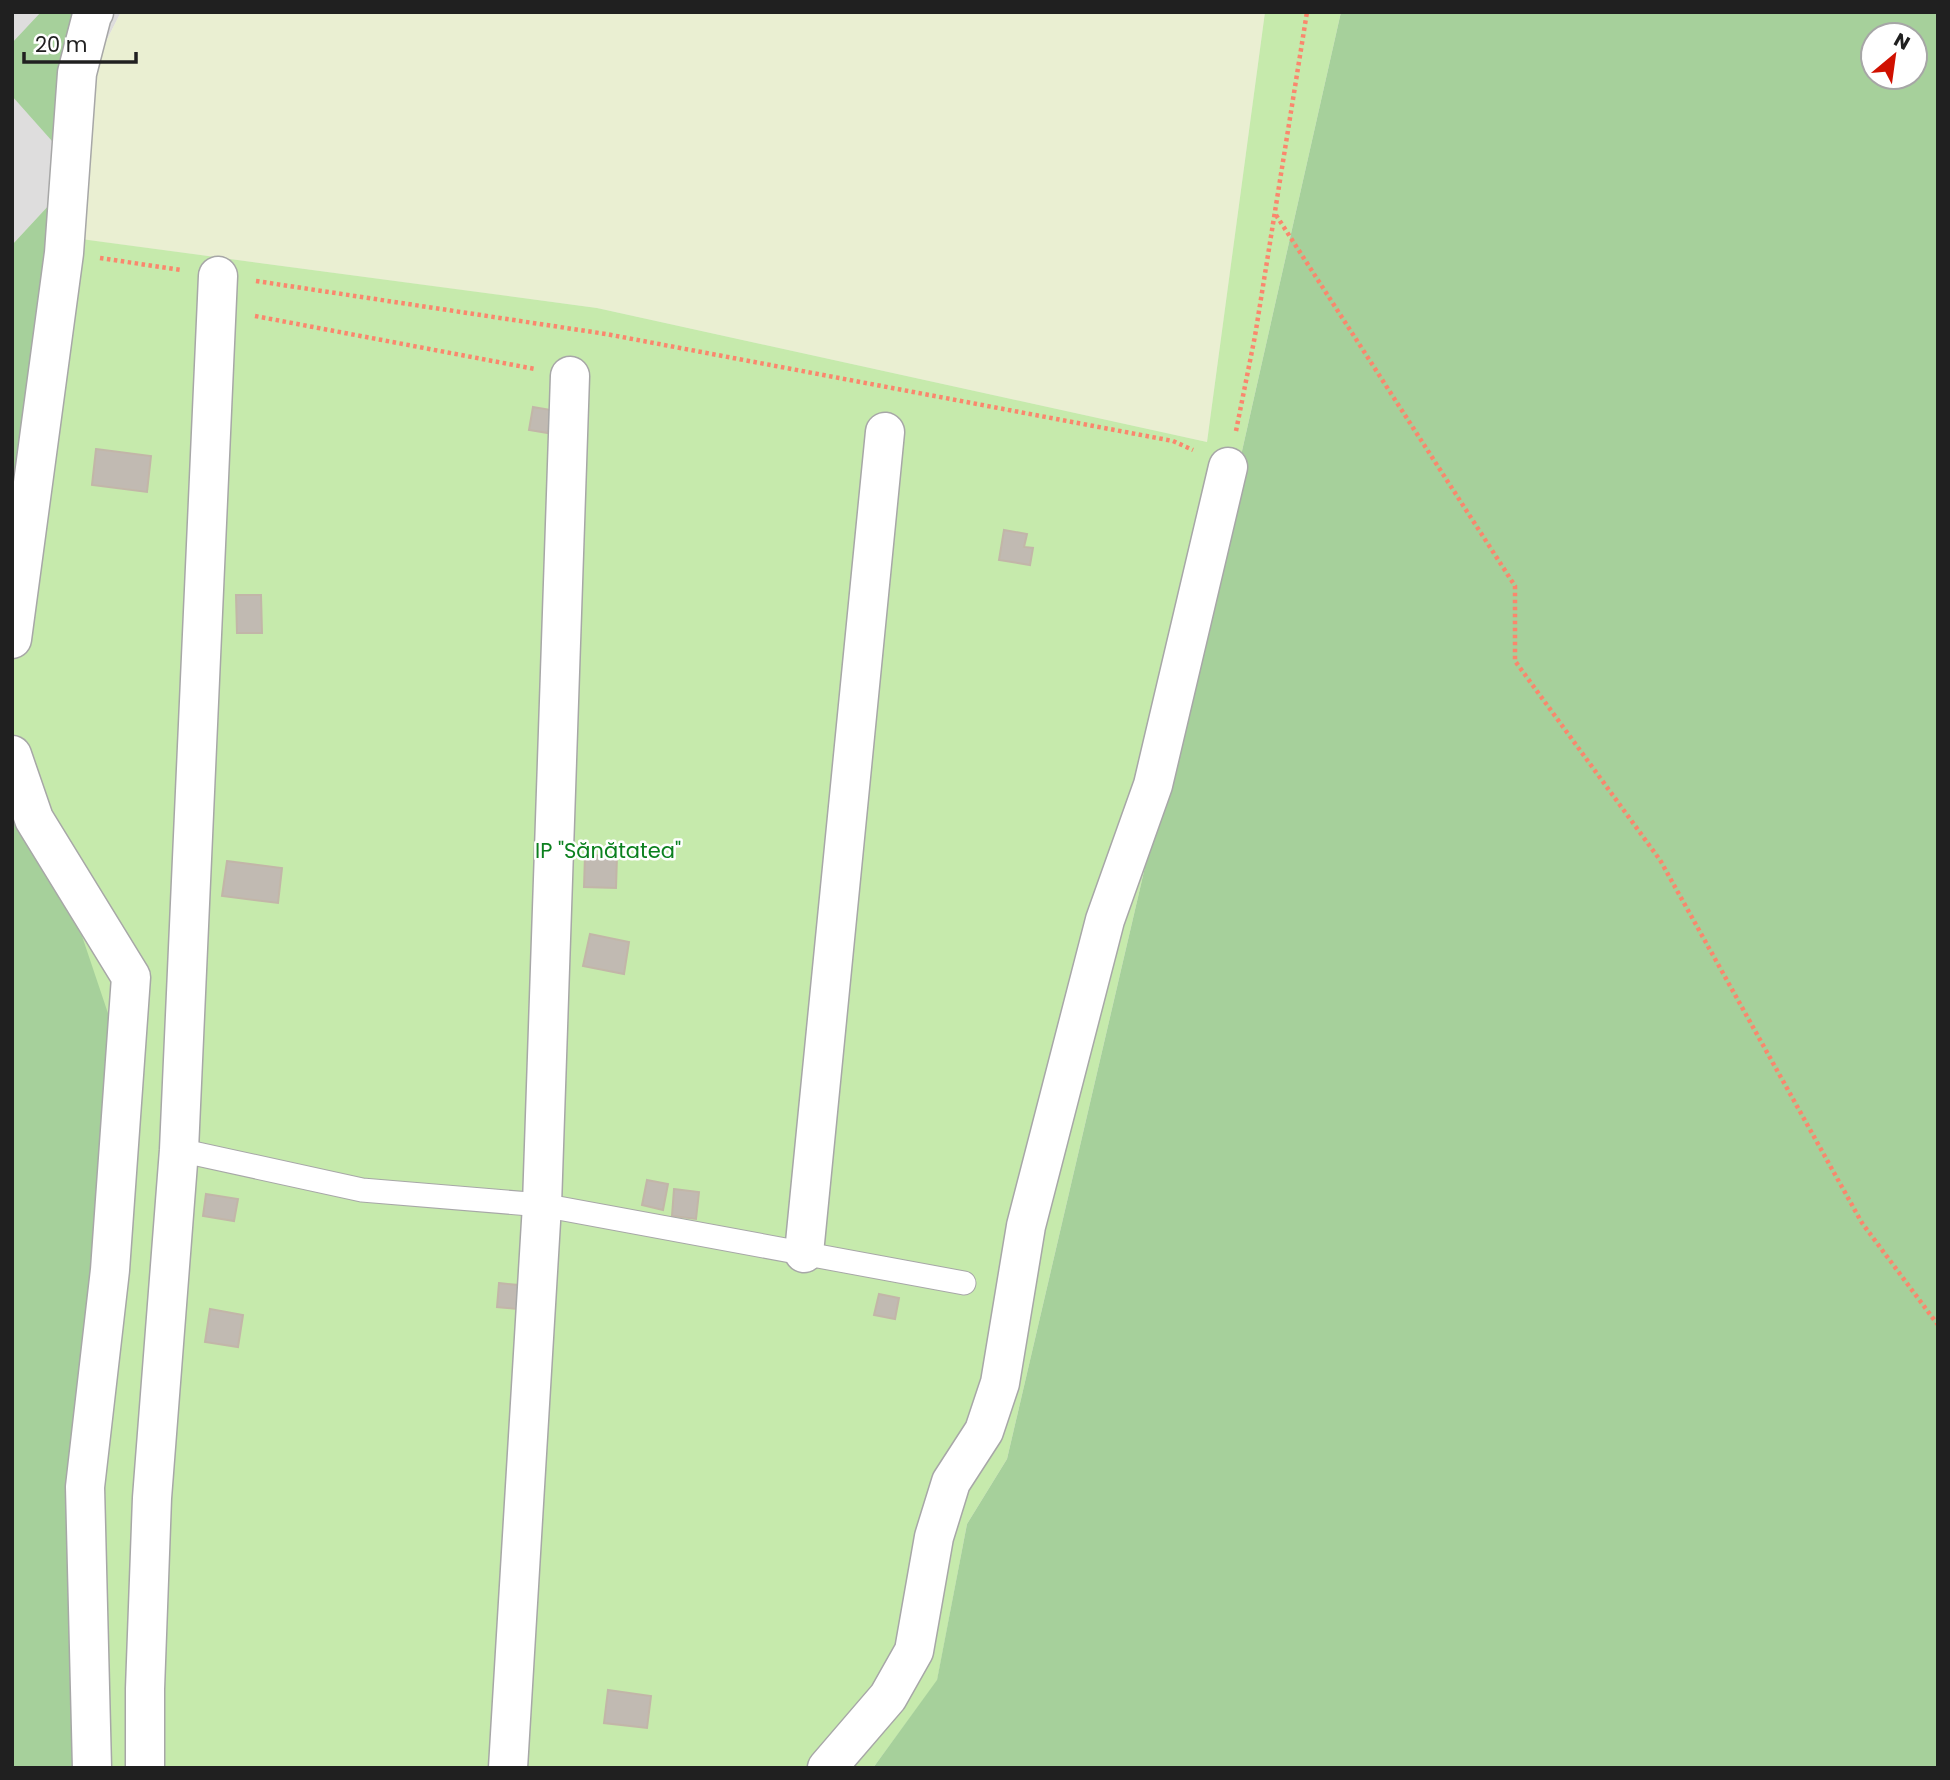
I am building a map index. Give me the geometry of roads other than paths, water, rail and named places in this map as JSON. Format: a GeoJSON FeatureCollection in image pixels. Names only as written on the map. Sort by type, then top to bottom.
{"type":"FeatureCollection","features":[{"type":"Feature","properties":{"kind":"street"},"geometry":{"type":"LineString","coordinates":[[12,639],[64,253],[77,73],[94,12]]}},
{"type":"Feature","properties":{"kind":"street"},"geometry":{"type":"LineString","coordinates":[[145,1768],[152,1498],[179,1150],[217,292]]}},
{"type":"Feature","properties":{"kind":"street"},"geometry":{"type":"LineString","coordinates":[[508,1768],[542,1205],[570,376]]}},
{"type":"Feature","properties":{"kind":"street"},"geometry":{"type":"LineString","coordinates":[[804,1253],[885,432]]}},
{"type":"Feature","properties":{"kind":"street"},"geometry":{"type":"LineString","coordinates":[[827,1768],[888,1697],[914,1651],[934,1537],[951,1482],[984,1431],[1000,1383],[1026,1226],[1105,919],[1153,785],[1228,467]]}},
{"type":"Feature","properties":{"kind":"street"},"geometry":{"type":"LineString","coordinates":[[12,755],[34,819],[131,977],[110,1270],[85,1487],[92,1768]]}},
{"type":"Feature","properties":{"kind":"lane"},"geometry":{"type":"LineString","coordinates":[[179,1150],[362,1190],[542,1205],[964,1283]]}},
{"type":"Feature","properties":{"kind":"park label","name":"IP \"Sănătatea\""},"geometry":{"type":"Point","coordinates":[608,851]}}]}
